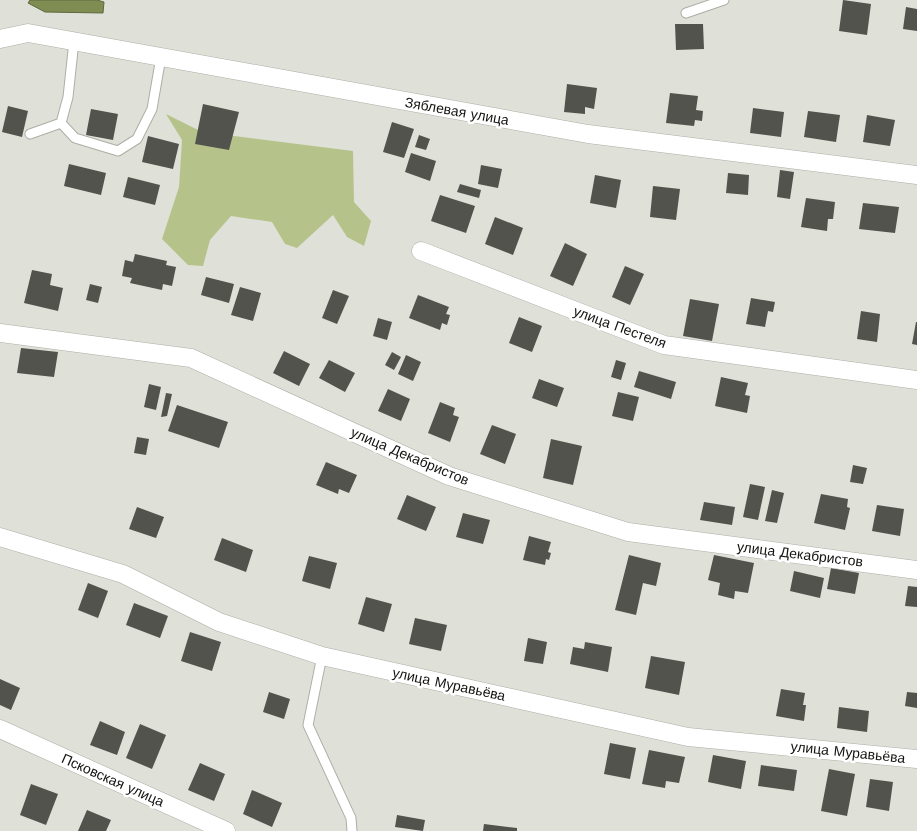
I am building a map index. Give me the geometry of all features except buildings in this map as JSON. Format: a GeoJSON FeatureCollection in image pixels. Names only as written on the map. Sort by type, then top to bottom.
{"type":"FeatureCollection","features":[{"type":"Feature","properties":{"kind":"street","name":"Зяблевая улица"},"geometry":{"type":"LineString","coordinates":[[0,39],[28,33],[588,134],[917,175]]}},
{"type":"Feature","properties":{"kind":"street","name":"улица Пестеля"},"geometry":{"type":"LineString","coordinates":[[421,251],[664,345],[917,380]]}},
{"type":"Feature","properties":{"kind":"street","name":"улица Декабристов"},"geometry":{"type":"LineString","coordinates":[[0,333],[191,358],[449,476],[628,532],[917,570]]}},
{"type":"Feature","properties":{"kind":"street","name":"улица Муравьёва"},"geometry":{"type":"LineString","coordinates":[[0,537],[123,574],[219,622],[322,656],[688,737],[917,759]]}},
{"type":"Feature","properties":{"kind":"street","name":"Псковская улица"},"geometry":{"type":"LineString","coordinates":[[0,729],[226,831]]}},
{"type":"Feature","properties":{"kind":"lane"},"geometry":{"type":"LineString","coordinates":[[686,13],[724,0]]}},
{"type":"Feature","properties":{"kind":"lane"},"geometry":{"type":"LineString","coordinates":[[60,123],[68,97],[74,41]]}},
{"type":"Feature","properties":{"kind":"lane"},"geometry":{"type":"LineString","coordinates":[[60,123],[75,138],[118,151],[137,139],[152,109],[161,57]]}},
{"type":"Feature","properties":{"kind":"lane"},"geometry":{"type":"LineString","coordinates":[[30,134],[60,123]]}},
{"type":"Feature","properties":{"kind":"lane"},"geometry":{"type":"LineString","coordinates":[[322,656],[308,725],[351,818],[352,831]]}},
{"type":"Feature","properties":{"kind":"shaded area"},"geometry":{"type":"Polygon","coordinates":[[[30,0],[97,0],[104,2],[103,13],[45,12],[28,3],[30,0]]]}},
{"type":"Feature","properties":{"kind":"shaded area"},"geometry":{"type":"Polygon","coordinates":[[[166,114],[202,132],[353,151],[354,202],[371,221],[364,246],[347,237],[333,215],[297,248],[285,244],[272,222],[231,216],[210,240],[203,266],[188,265],[162,239],[179,187],[182,140],[166,114]]]}}]}
